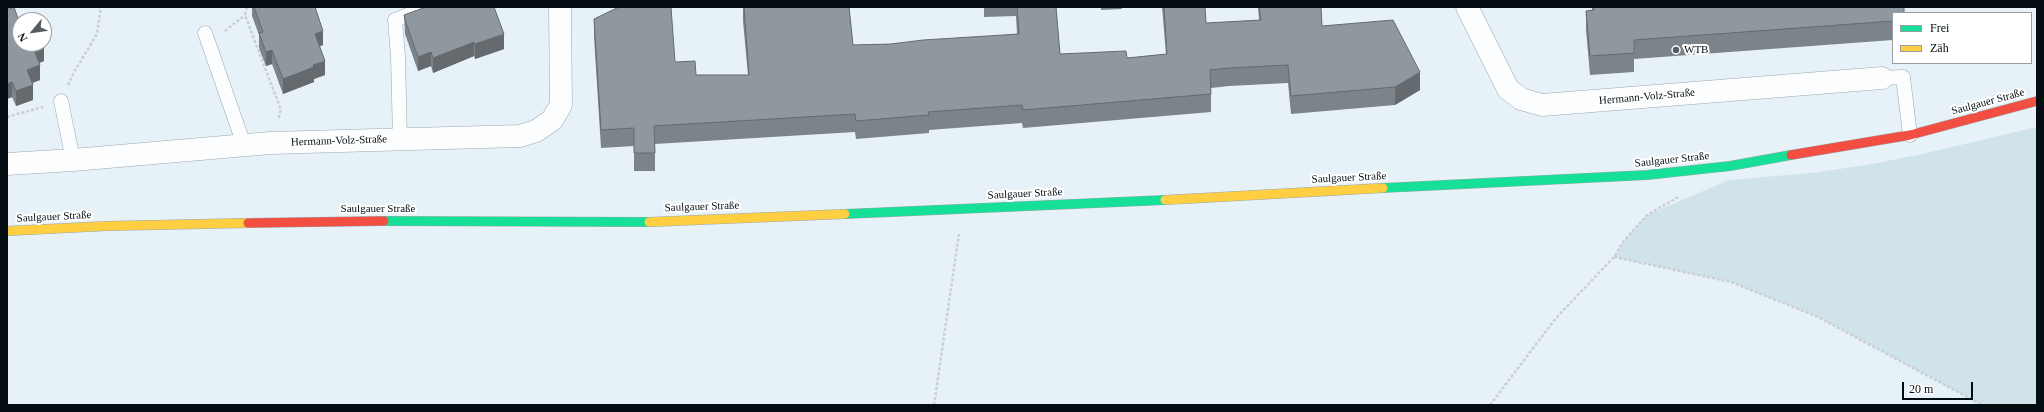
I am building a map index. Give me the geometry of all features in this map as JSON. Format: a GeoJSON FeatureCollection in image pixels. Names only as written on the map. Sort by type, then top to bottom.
{"type":"FeatureCollection","features":[{"type":"Feature","properties":{"kind":"main road","name":"Saulgauer Straße"},"geometry":{"type":"LineString","coordinates":[[7,231],[107,226],[324,221],[641,222],[962,210],[1646,175],[1730,166],[1910,135],[2037,101]]}},
{"type":"Feature","properties":{"kind":"street","name":"Hermann-Volz-Straße"},"geometry":{"type":"LineString","coordinates":[[7,164],[73,160],[270,143],[520,136],[536,131],[552,120],[561,105],[560,7]]}},
{"type":"Feature","properties":{"kind":"street","name":"Hermann-Volz-Straße"},"geometry":{"type":"LineString","coordinates":[[1467,7],[1508,89],[1522,99],[1542,105],[1882,78]]}},
{"type":"Feature","properties":{"kind":"lane"},"geometry":{"type":"LineString","coordinates":[[400,139],[398,57],[395,20],[428,7]]}},
{"type":"Feature","properties":{"kind":"lane"},"geometry":{"type":"LineString","coordinates":[[206,37],[244,145]]}},
{"type":"Feature","properties":{"kind":"lane"},"geometry":{"type":"LineString","coordinates":[[1882,78],[1903,76],[1910,135]]}},
{"type":"Feature","properties":{"kind":"lane"},"geometry":{"type":"LineString","coordinates":[[61,101],[73,160]]}},
{"type":"Feature","properties":{"kind":"path"},"geometry":{"type":"LineString","coordinates":[[7,117],[61,101],[74,72],[97,34],[101,7]]}},
{"type":"Feature","properties":{"kind":"path"},"geometry":{"type":"LineString","coordinates":[[206,37],[227,31],[245,15],[247,7]]}},
{"type":"Feature","properties":{"kind":"path"},"geometry":{"type":"LineString","coordinates":[[245,15],[281,110],[270,143]]}},
{"type":"Feature","properties":{"kind":"path"},"geometry":{"type":"LineString","coordinates":[[1490,405],[1556,318],[1614,258],[1623,242],[1647,215],[1686,192]]}},
{"type":"Feature","properties":{"kind":"path"},"geometry":{"type":"LineString","coordinates":[[934,405],[962,210]]}},
{"type":"Feature","properties":{"kind":"path"},"geometry":{"type":"LineString","coordinates":[[1614,258],[1731,282],[1818,317],[1982,405]]}},
{"type":"Feature","properties":{"kind":"shaded area"},"geometry":{"type":"Polygon","coordinates":[[[2037,127],[2037,405],[1982,405],[1818,317],[1731,282],[1614,257],[1623,242],[1647,215],[1729,180],[1811,173],[1866,165],[1918,155],[2037,127]]]}},
{"type":"Feature","properties":{"kind":"building"},"geometry":{"type":"Polygon","coordinates":[[[7,7],[10,9],[14,7],[16,12],[12,12],[12,52],[35,52],[40,65],[27,70],[33,85],[16,91],[12,82],[7,84],[7,7]]]}},
{"type":"Feature","properties":{"kind":"building"},"geometry":{"type":"Polygon","coordinates":[[[254,7],[315,7],[323,31],[315,34],[325,61],[283,79],[272,50],[266,52],[259,33],[263,32],[254,7]]]}},
{"type":"Feature","properties":{"kind":"building"},"geometry":{"type":"Polygon","coordinates":[[[426,7],[494,7],[504,34],[475,44],[474,42],[433,58],[431,52],[418,57],[404,15],[426,7]]]}},
{"type":"Feature","properties":{"kind":"building"},"geometry":{"type":"Polygon","coordinates":[[[619,7],[671,7],[675,62],[695,61],[696,75],[749,75],[744,7],[849,7],[853,45],[891,44],[923,40],[1019,34],[1017,7],[1056,7],[1060,54],[1126,51],[1127,58],[1167,54],[1164,7],[1205,7],[1206,23],[1261,20],[1259,7],[1321,7],[1322,26],[1393,20],[1420,72],[1395,87],[1291,96],[1288,65],[1229,68],[1210,70],[1211,94],[1023,110],[1022,105],[928,112],[929,115],[856,121],[855,114],[654,126],[655,153],[634,153],[634,128],[601,130],[594,19],[619,7]]]}},
{"type":"Feature","properties":{"kind":"building"},"geometry":{"type":"Polygon","coordinates":[[[1593,7],[1904,7],[1904,12],[1892,12],[1892,21],[1634,40],[1634,53],[1590,56],[1586,11],[1594,10],[1593,7]]]}},
{"type":"Feature","properties":{"kind":"traffic: fast"},"geometry":{"type":"LineString","coordinates":[[1383,188],[1647,175],[1730,166],[1791,155]]}},
{"type":"Feature","properties":{"kind":"traffic: fast"},"geometry":{"type":"LineString","coordinates":[[845,214],[1165,200]]}},
{"type":"Feature","properties":{"kind":"traffic: fast"},"geometry":{"type":"LineString","coordinates":[[384,221],[649,222]]}},
{"type":"Feature","properties":{"kind":"traffic: slow"},"geometry":{"type":"LineString","coordinates":[[1165,200],[1383,188]]}},
{"type":"Feature","properties":{"kind":"traffic: slow"},"geometry":{"type":"LineString","coordinates":[[649,222],[845,214]]}},
{"type":"Feature","properties":{"kind":"traffic: slow"},"geometry":{"type":"LineString","coordinates":[[7,231],[107,226],[248,223]]}},
{"type":"Feature","properties":{"kind":"traffic: jam"},"geometry":{"type":"LineString","coordinates":[[1791,155],[1910,135],[2037,101]]}},
{"type":"Feature","properties":{"kind":"traffic: jam"},"geometry":{"type":"LineString","coordinates":[[248,223],[384,221]]}},
{"type":"Feature","properties":{"kind":"place","name":"WTB"},"geometry":{"type":"Point","coordinates":[1676,50]}}]}
